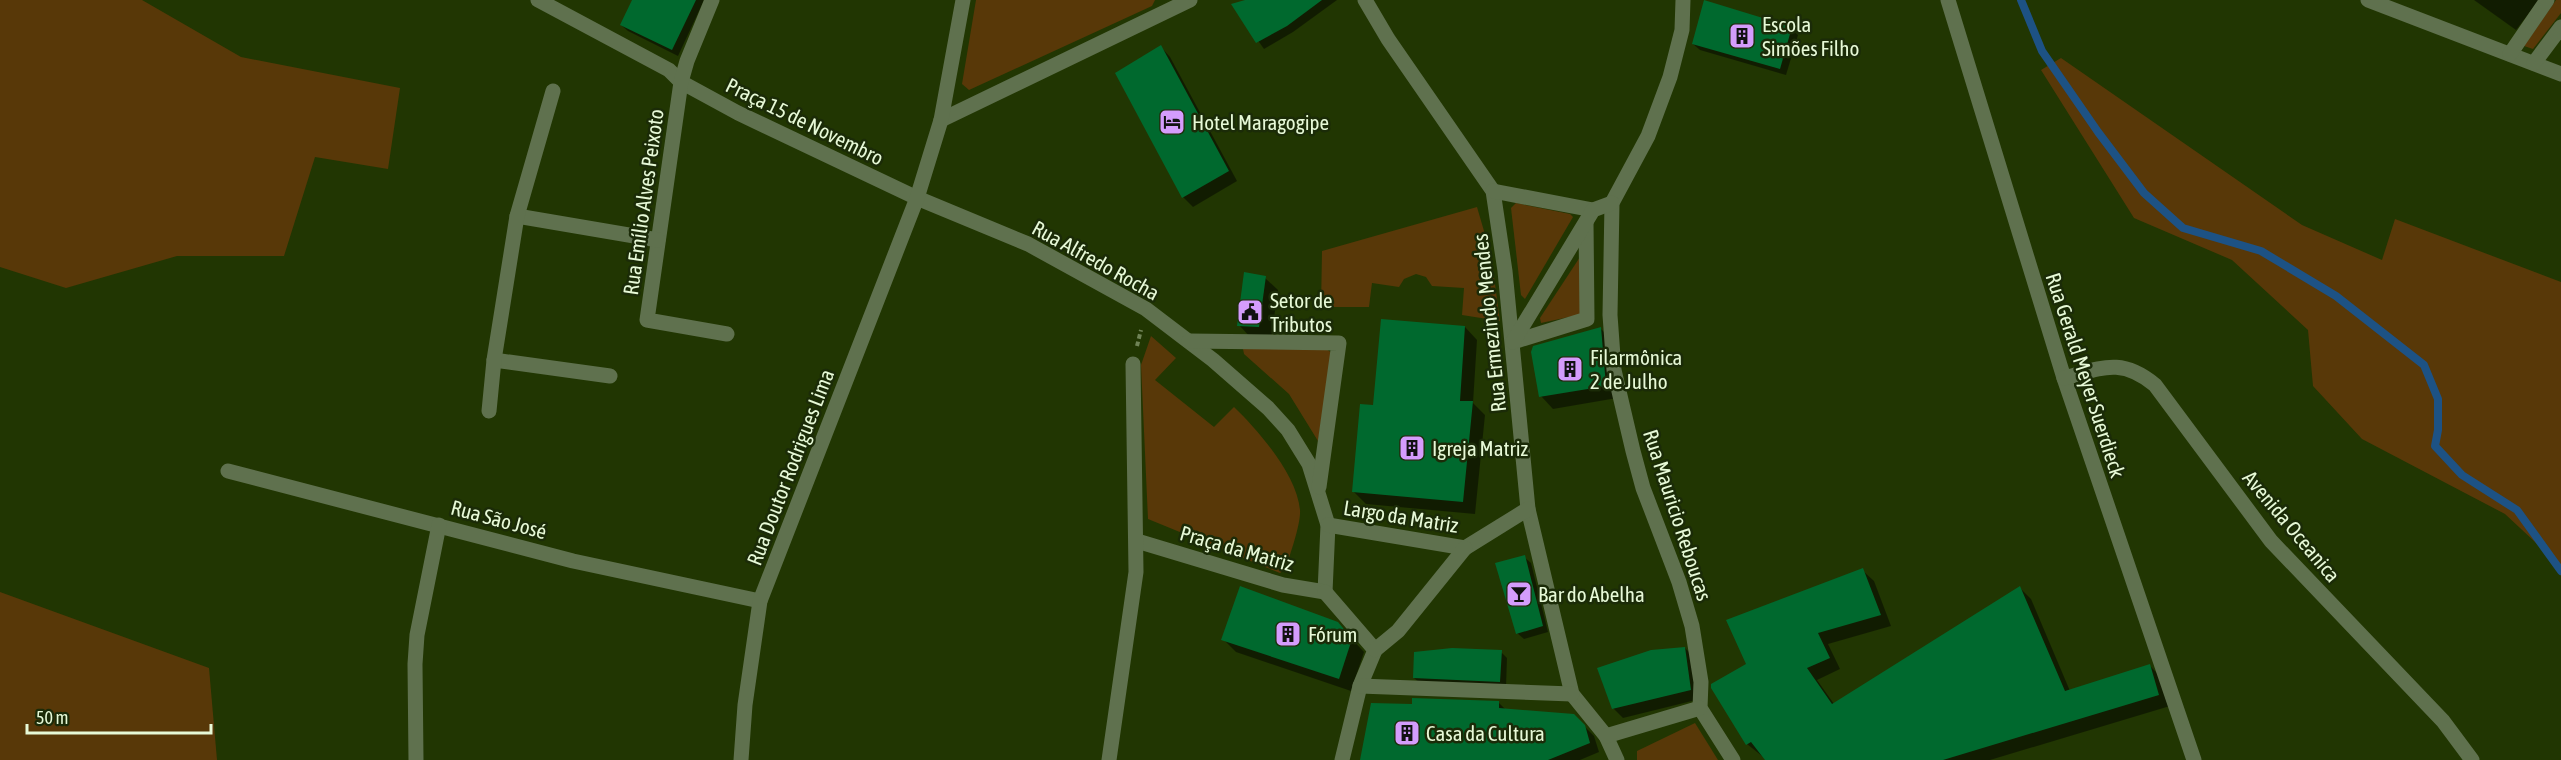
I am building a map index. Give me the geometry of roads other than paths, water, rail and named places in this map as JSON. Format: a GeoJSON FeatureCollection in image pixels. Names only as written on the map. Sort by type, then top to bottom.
{"type":"FeatureCollection","features":[{"type":"Feature","properties":{"kind":"street"},"geometry":{"type":"LineString","coordinates":[[538,0],[669,70],[681,81],[712,0]]}},
{"type":"Feature","properties":{"kind":"street"},"geometry":{"type":"LineString","coordinates":[[917,198],[941,120],[963,0]]}},
{"type":"Feature","properties":{"kind":"street"},"geometry":{"type":"LineString","coordinates":[[941,120],[1190,0]]}},
{"type":"Feature","properties":{"kind":"street","name":"Rua Ermezindo Mendes"},"geometry":{"type":"LineString","coordinates":[[1365,0],[1388,39],[1493,191],[1501,231],[1528,509],[1572,694],[1606,736],[1617,760]]}},
{"type":"Feature","properties":{"kind":"street","name":"Rua Mauricio Reboucas"},"geometry":{"type":"LineString","coordinates":[[1683,0],[1682,30],[1670,77],[1648,136],[1612,203],[1610,315],[1614,370],[1643,488],[1679,582],[1692,626],[1701,682],[1700,708]]}},
{"type":"Feature","properties":{"kind":"street","name":"Rua Gerald Meyer Suerdieck"},"geometry":{"type":"LineString","coordinates":[[1948,0],[2064,378],[2194,760]]}},
{"type":"Feature","properties":{"kind":"street"},"geometry":{"type":"LineString","coordinates":[[2368,0],[2561,74]]}},
{"type":"Feature","properties":{"kind":"street"},"geometry":{"type":"LineString","coordinates":[[2510,54],[2547,0]]}},
{"type":"Feature","properties":{"kind":"street"},"geometry":{"type":"LineString","coordinates":[[2534,63],[2561,27]]}},
{"type":"Feature","properties":{"kind":"street","name":"Praça 15 de Novembro"},"geometry":{"type":"LineString","coordinates":[[681,81],[738,113],[917,198]]}},
{"type":"Feature","properties":{"kind":"street","name":"Rua Emílio Alves Peixoto"},"geometry":{"type":"LineString","coordinates":[[681,81],[647,320],[727,334]]}},
{"type":"Feature","properties":{"kind":"street"},"geometry":{"type":"LineString","coordinates":[[489,411],[494,360],[517,216],[553,91]]}},
{"type":"Feature","properties":{"kind":"street"},"geometry":{"type":"LineString","coordinates":[[1493,191],[1590,216]]}},
{"type":"Feature","properties":{"kind":"street","name":"Rua Alfredo Rocha"},"geometry":{"type":"LineString","coordinates":[[917,198],[1028,244],[1146,309],[1240,383]]}},
{"type":"Feature","properties":{"kind":"street","name":"Rua Doutor Rodrigues Lima"},"geometry":{"type":"LineString","coordinates":[[741,760],[745,705],[760,601],[917,198]]}},
{"type":"Feature","properties":{"kind":"street"},"geometry":{"type":"LineString","coordinates":[[1513,342],[1590,216],[1612,203]]}},
{"type":"Feature","properties":{"kind":"street"},"geometry":{"type":"LineString","coordinates":[[517,216],[658,240]]}},
{"type":"Feature","properties":{"kind":"street"},"geometry":{"type":"LineString","coordinates":[[1513,342],[1587,319],[1590,216]]}},
{"type":"Feature","properties":{"kind":"street"},"geometry":{"type":"LineString","coordinates":[[1189,341],[1339,343],[1318,493]]}},
{"type":"Feature","properties":{"kind":"street"},"geometry":{"type":"LineString","coordinates":[[494,360],[610,376]]}},
{"type":"Feature","properties":{"kind":"street"},"geometry":{"type":"LineString","coordinates":[[1109,760],[1133,600],[1137,542],[1133,364]]}},
{"type":"Feature","properties":{"kind":"street","name":"Avenida Oceanica"},"geometry":{"type":"LineString","coordinates":[[2064,378],[2117,366],[2135,371],[2155,385],[2271,541],[2444,721],[2472,760]]}},
{"type":"Feature","properties":{"kind":"street","name":"Largo da Matriz"},"geometry":{"type":"LineString","coordinates":[[1240,383],[1288,430],[1309,464],[1328,525],[1325,592]]}},
{"type":"Feature","properties":{"kind":"street","name":"Rua São José"},"geometry":{"type":"LineString","coordinates":[[228,471],[573,561],[760,601]]}},
{"type":"Feature","properties":{"kind":"street","name":"Largo da Matriz"},"geometry":{"type":"LineString","coordinates":[[1328,525],[1465,548],[1528,509]]}},
{"type":"Feature","properties":{"kind":"street"},"geometry":{"type":"LineString","coordinates":[[416,760],[417,635],[439,525]]}},
{"type":"Feature","properties":{"kind":"street","name":"Praça da Matriz"},"geometry":{"type":"LineString","coordinates":[[1137,542],[1283,585],[1325,592]]}},
{"type":"Feature","properties":{"kind":"street"},"geometry":{"type":"LineString","coordinates":[[1342,760],[1360,686],[1375,650],[1398,631],[1465,548]]}},
{"type":"Feature","properties":{"kind":"street"},"geometry":{"type":"LineString","coordinates":[[1325,592],[1375,650]]}},
{"type":"Feature","properties":{"kind":"street"},"geometry":{"type":"LineString","coordinates":[[1360,686],[1572,694]]}},
{"type":"Feature","properties":{"kind":"street"},"geometry":{"type":"LineString","coordinates":[[1606,736],[1700,708],[1733,760]]}},
{"type":"Feature","properties":{"kind":"waterway"},"geometry":{"type":"LineString","coordinates":[[2021,0],[2042,51],[2144,193],[2183,228],[2261,251],[2336,296],[2424,365],[2438,399],[2438,430],[2435,446],[2462,475],[2517,510],[2561,571]]}},
{"type":"Feature","properties":{"kind":"place","name":"Escola Simões Filho"},"geometry":{"type":"Point","coordinates":[1742,36]}},
{"type":"Feature","properties":{"kind":"place","name":"Hotel Maragogipe"},"geometry":{"type":"Point","coordinates":[1172,122]}},
{"type":"Feature","properties":{"kind":"place","name":"Setor de Tributos"},"geometry":{"type":"Point","coordinates":[1250,312]}},
{"type":"Feature","properties":{"kind":"place","name":"Filarmônica 2 de Julho"},"geometry":{"type":"Point","coordinates":[1570,369]}},
{"type":"Feature","properties":{"kind":"place","name":"Igreja Matriz"},"geometry":{"type":"Point","coordinates":[1412,448]}},
{"type":"Feature","properties":{"kind":"place","name":"Bar do Abelha"},"geometry":{"type":"Point","coordinates":[1519,594]}},
{"type":"Feature","properties":{"kind":"place","name":"Fórum"},"geometry":{"type":"Point","coordinates":[1288,634]}},
{"type":"Feature","properties":{"kind":"place","name":"Casa da Cultura"},"geometry":{"type":"Point","coordinates":[1407,733]}}]}
